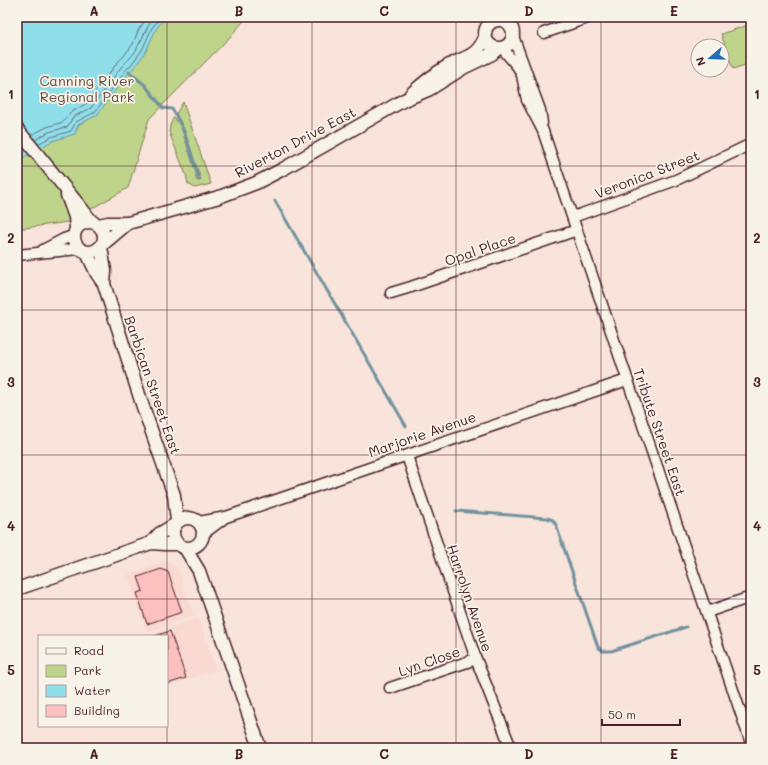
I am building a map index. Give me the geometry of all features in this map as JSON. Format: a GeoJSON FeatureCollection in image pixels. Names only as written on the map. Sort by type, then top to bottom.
{"type":"FeatureCollection","features":[{"type":"Feature","properties":{"kind":"street"},"geometry":{"type":"LineString","coordinates":[[544,33],[590,17]]}},
{"type":"Feature","properties":{"kind":"street","name":"Riverton Drive East"},"geometry":{"type":"LineString","coordinates":[[39,252],[75,232],[83,223],[128,223],[219,197],[256,183],[404,100],[430,90],[465,67],[510,44],[513,36],[512,28],[502,19],[491,22],[486,29],[481,47],[470,57],[448,66],[426,80],[404,100]]}},
{"type":"Feature","properties":{"kind":"street","name":"Tribute Street East"},"geometry":{"type":"LineString","coordinates":[[513,36],[540,110],[543,131]]}},
{"type":"Feature","properties":{"kind":"street"},"geometry":{"type":"LineString","coordinates":[[485,37],[490,45],[500,48]]}},
{"type":"Feature","properties":{"kind":"street","name":"Tribute Street East"},"geometry":{"type":"LineString","coordinates":[[500,48],[518,67],[522,75],[527,100],[543,131],[751,743]]}},
{"type":"Feature","properties":{"kind":"street"},"geometry":{"type":"LineString","coordinates":[[17,129],[64,188],[103,232],[104,236],[102,246]]}},
{"type":"Feature","properties":{"kind":"street","name":"Veronica Street"},"geometry":{"type":"LineString","coordinates":[[573,217],[676,180],[751,144]]}},
{"type":"Feature","properties":{"kind":"street"},"geometry":{"type":"LineString","coordinates":[[64,188],[75,217],[76,246],[83,251]]}},
{"type":"Feature","properties":{"kind":"street","name":"Riverton Drive East"},"geometry":{"type":"LineString","coordinates":[[17,254],[83,251],[92,253],[128,223]]}},
{"type":"Feature","properties":{"kind":"street","name":"Opal Place"},"geometry":{"type":"LineString","coordinates":[[392,293],[577,230]]}},
{"type":"Feature","properties":{"kind":"street","name":"Barbican Street East"},"geometry":{"type":"LineString","coordinates":[[102,246],[105,271],[104,284]]}},
{"type":"Feature","properties":{"kind":"street","name":"Barbican Street East"},"geometry":{"type":"LineString","coordinates":[[83,251],[104,284],[142,404],[174,495],[176,523]]}},
{"type":"Feature","properties":{"kind":"street","name":"Marjorie Avenue"},"geometry":{"type":"LineString","coordinates":[[17,589],[151,543],[192,547],[198,529],[226,517],[627,380]]}},
{"type":"Feature","properties":{"kind":"street","name":"Harrolyn Avenue"},"geometry":{"type":"LineString","coordinates":[[407,456],[476,660],[511,748]]}},
{"type":"Feature","properties":{"kind":"street","name":"Barbican Street East"},"geometry":{"type":"LineString","coordinates":[[174,495],[198,529]]}},
{"type":"Feature","properties":{"kind":"street","name":"Marjorie Avenue"},"geometry":{"type":"LineString","coordinates":[[151,543],[159,534],[186,518],[198,529]]}},
{"type":"Feature","properties":{"kind":"street"},"geometry":{"type":"LineString","coordinates":[[176,523],[172,532],[174,540],[181,546],[199,571],[260,748]]}},
{"type":"Feature","properties":{"kind":"street"},"geometry":{"type":"LineString","coordinates":[[198,529],[199,571]]}},
{"type":"Feature","properties":{"kind":"street"},"geometry":{"type":"LineString","coordinates":[[707,612],[751,597]]}},
{"type":"Feature","properties":{"kind":"street","name":"Lyn Close"},"geometry":{"type":"LineString","coordinates":[[390,688],[476,660]]}},
{"type":"Feature","properties":{"kind":"shaded area"},"geometry":{"type":"Polygon","coordinates":[[[166,561],[177,567],[194,616],[147,632],[127,574],[166,561]]]}},
{"type":"Feature","properties":{"kind":"shaded area"},"geometry":{"type":"Polygon","coordinates":[[[198,618],[216,670],[168,686],[168,635],[150,635],[198,618]]]}},
{"type":"Feature","properties":{"kind":"green space","name":"Canning River Regional Park"},"geometry":{"type":"Polygon","coordinates":[[[17,17],[247,17],[230,37],[149,119],[128,188],[68,222],[17,229],[17,17]]]}},
{"type":"Feature","properties":{"kind":"green space"},"geometry":{"type":"Polygon","coordinates":[[[751,24],[751,63],[733,69],[730,60],[730,38],[722,38],[721,34],[751,24]]]}},
{"type":"Feature","properties":{"kind":"green space"},"geometry":{"type":"Polygon","coordinates":[[[183,102],[211,184],[195,188],[188,184],[186,175],[169,132],[170,125],[174,117],[181,127],[197,176],[195,176],[197,181],[201,180],[184,129],[176,114],[183,102]]]}},
{"type":"Feature","properties":{"kind":"water"},"geometry":{"type":"Polygon","coordinates":[[[17,17],[165,17],[156,29],[146,51],[97,115],[78,125],[75,134],[52,141],[17,161],[17,17]]]}},
{"type":"Feature","properties":{"kind":"building"},"geometry":{"type":"Polygon","coordinates":[[[161,569],[168,572],[182,612],[147,624],[137,593],[143,591],[138,577],[161,569]]]}},
{"type":"Feature","properties":{"kind":"building"},"geometry":{"type":"Polygon","coordinates":[[[170,631],[186,678],[168,684],[168,635],[158,635],[170,631]]]}},
{"type":"Feature","properties":{"kind":"waterway"},"geometry":{"type":"LineString","coordinates":[[129,72],[145,85],[163,108],[172,109],[185,134],[199,180]]}},
{"type":"Feature","properties":{"kind":"waterway"},"geometry":{"type":"LineString","coordinates":[[275,201],[406,426]]}},
{"type":"Feature","properties":{"kind":"waterway"},"geometry":{"type":"LineString","coordinates":[[456,511],[547,518],[553,520],[598,647],[603,651],[611,651],[686,627]]}}]}
